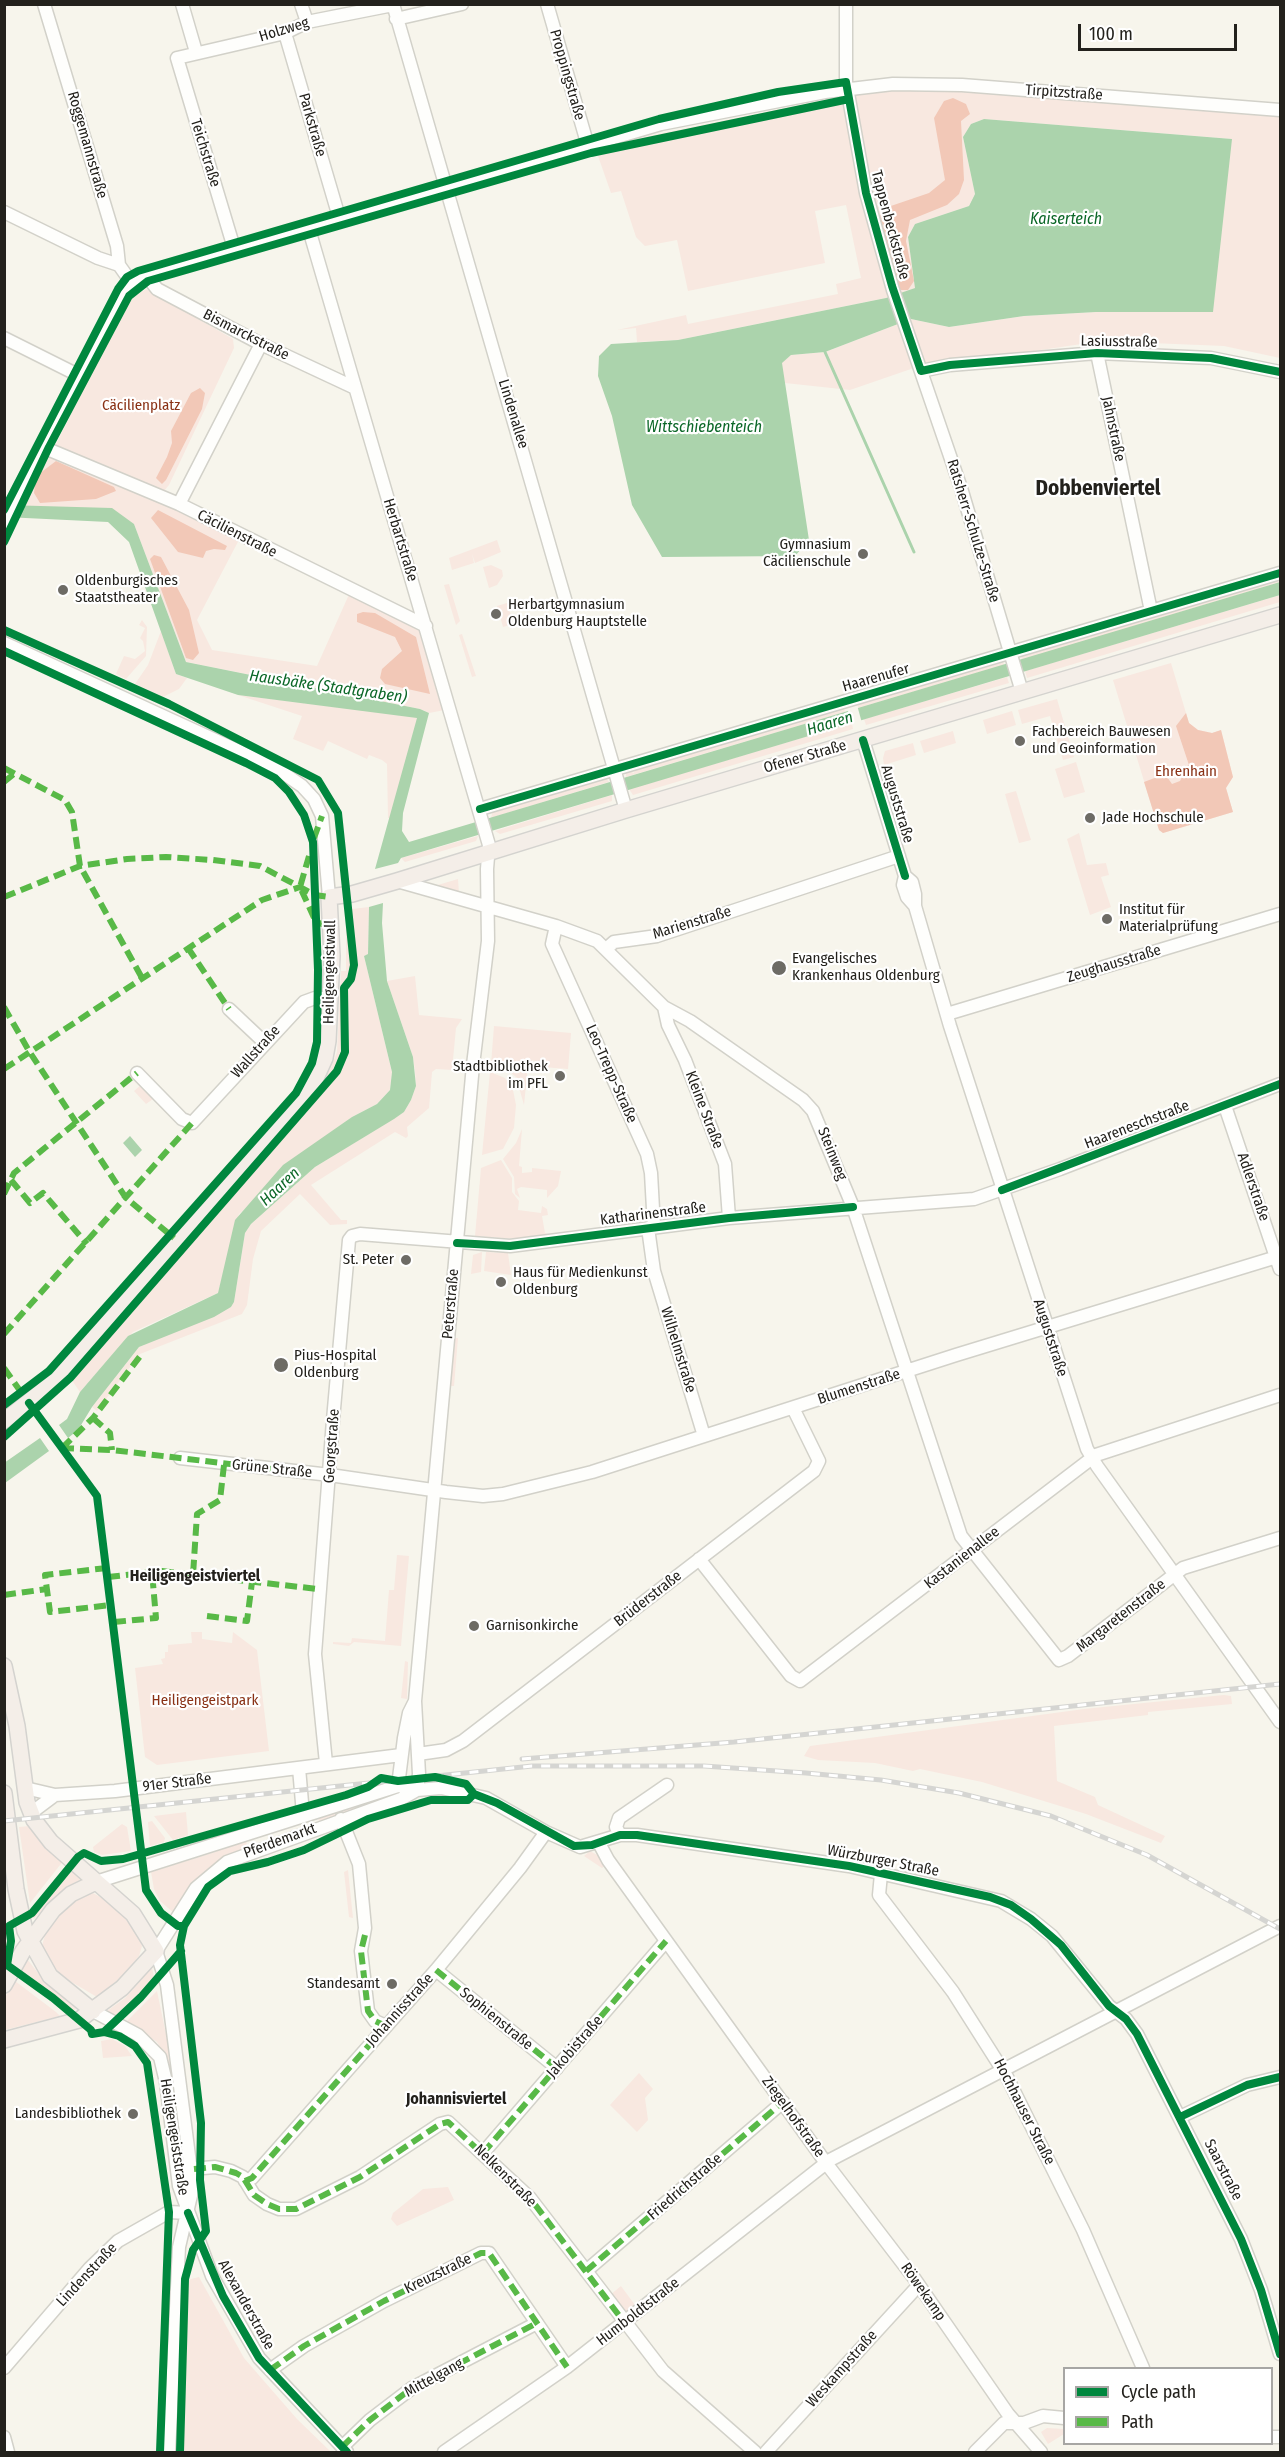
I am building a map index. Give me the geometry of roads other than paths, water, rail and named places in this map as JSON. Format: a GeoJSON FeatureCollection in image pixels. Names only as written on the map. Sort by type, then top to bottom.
{"type":"FeatureCollection","features":[{"type":"Feature","properties":{"kind":"main road","name":"Ofener Straße"},"geometry":{"type":"LineString","coordinates":[[329,897],[372,889],[626,810],[1281,615]]}},
{"type":"Feature","properties":{"kind":"main road","name":"Heiligengeistwall"},"geometry":{"type":"LineString","coordinates":[[4,1421],[29,1403],[105,1324],[302,1102],[312,1087],[325,1058],[332,956],[329,897]]}},
{"type":"Feature","properties":{"kind":"main road"},"geometry":{"type":"LineString","coordinates":[[4,1666],[17,1726],[25,1788],[31,1813],[37,1826],[51,1842],[133,1914],[156,1951]]}},
{"type":"Feature","properties":{"kind":"main road"},"geometry":{"type":"LineString","coordinates":[[4,1793],[19,1904],[29,1941],[50,1976],[93,2011]]}},
{"type":"Feature","properties":{"kind":"main road","name":"Pferdemarkt"},"geometry":{"type":"LineString","coordinates":[[4,1985],[29,1941],[60,1902],[96,1882]]}},
{"type":"Feature","properties":{"kind":"main road","name":"Pferdemarkt"},"geometry":{"type":"LineString","coordinates":[[4,2040],[67,2025],[93,2011],[122,1989],[156,1951]]}},
{"type":"Feature","properties":{"kind":"street","name":"Roggemannstraße"},"geometry":{"type":"LineString","coordinates":[[44,4],[117,246],[119,266],[131,282]]}},
{"type":"Feature","properties":{"kind":"street"},"geometry":{"type":"LineString","coordinates":[[182,4],[196,52]]}},
{"type":"Feature","properties":{"kind":"street"},"geometry":{"type":"LineString","coordinates":[[301,4],[306,22]]}},
{"type":"Feature","properties":{"kind":"street"},"geometry":{"type":"LineString","coordinates":[[396,19],[462,4]]}},
{"type":"Feature","properties":{"kind":"street","name":"Proppingstraße"},"geometry":{"type":"LineString","coordinates":[[547,4],[588,146]]}},
{"type":"Feature","properties":{"kind":"street","name":"Tappenbeckstraße"},"geometry":{"type":"LineString","coordinates":[[846,4],[847,89],[866,193],[893,290],[921,371]]}},
{"type":"Feature","properties":{"kind":"street","name":"Holzweg"},"geometry":{"type":"LineString","coordinates":[[177,58],[285,33],[306,22],[393,5]]}},
{"type":"Feature","properties":{"kind":"street","name":"Lindenallee"},"geometry":{"type":"LineString","coordinates":[[393,5],[626,810]]}},
{"type":"Feature","properties":{"kind":"street","name":"Parkstraße"},"geometry":{"type":"LineString","coordinates":[[285,33],[339,218]]}},
{"type":"Feature","properties":{"kind":"street","name":"Teichstraße"},"geometry":{"type":"LineString","coordinates":[[177,58],[234,248]]}},
{"type":"Feature","properties":{"kind":"street","name":"Tirpitzstraße"},"geometry":{"type":"LineString","coordinates":[[131,282],[146,275],[308,226],[693,117],[847,89],[892,84],[962,85],[1281,110]]}},
{"type":"Feature","properties":{"kind":"street"},"geometry":{"type":"LineString","coordinates":[[4,212],[119,266]]}},
{"type":"Feature","properties":{"kind":"street","name":"Herbartstraße"},"geometry":{"type":"LineString","coordinates":[[308,226],[353,387],[483,821],[488,854],[489,908]]}},
{"type":"Feature","properties":{"kind":"street","name":"Bismarckstraße"},"geometry":{"type":"LineString","coordinates":[[146,275],[157,289],[261,344],[353,387]]}},
{"type":"Feature","properties":{"kind":"street"},"geometry":{"type":"LineString","coordinates":[[6,522],[82,377],[123,292],[131,282]]}},
{"type":"Feature","properties":{"kind":"street"},"geometry":{"type":"LineString","coordinates":[[4,338],[82,377]]}},
{"type":"Feature","properties":{"kind":"street"},"geometry":{"type":"LineString","coordinates":[[179,504],[261,344]]}},
{"type":"Feature","properties":{"kind":"street","name":"Lasiusstraße"},"geometry":{"type":"LineString","coordinates":[[921,371],[950,365],[1097,353],[1210,358],[1281,372]]}},
{"type":"Feature","properties":{"kind":"street","name":"Jahnstraße"},"geometry":{"type":"LineString","coordinates":[[1097,353],[1152,611]]}},
{"type":"Feature","properties":{"kind":"street","name":"Ratsherr-Schulze-Straße"},"geometry":{"type":"LineString","coordinates":[[921,371],[961,489],[1022,692]]}},
{"type":"Feature","properties":{"kind":"street","name":"Cäcilienstraße"},"geometry":{"type":"LineString","coordinates":[[45,448],[179,504],[426,626]]}},
{"type":"Feature","properties":{"kind":"street","name":"Haarenufer"},"geometry":{"type":"LineString","coordinates":[[483,821],[617,781],[1152,611],[1281,573]]}},
{"type":"Feature","properties":{"kind":"street"},"geometry":{"type":"LineString","coordinates":[[4,643],[276,768],[302,786],[314,799],[323,822],[329,897]]}},
{"type":"Feature","properties":{"kind":"street","name":"Auguststraße"},"geometry":{"type":"LineString","coordinates":[[862,740],[905,876],[912,882],[915,906],[947,1014],[1077,1422],[1092,1458],[1281,1722]]}},
{"type":"Feature","properties":{"kind":"street","name":"Marienstraße"},"geometry":{"type":"LineString","coordinates":[[606,949],[614,942],[657,936],[898,856]]}},
{"type":"Feature","properties":{"kind":"street"},"geometry":{"type":"LineString","coordinates":[[394,882],[585,935],[606,949]]}},
{"type":"Feature","properties":{"kind":"street","name":"Peterstraße"},"geometry":{"type":"LineString","coordinates":[[417,1790],[418,1754],[415,1701],[457,1243],[488,941],[489,908]]}},
{"type":"Feature","properties":{"kind":"street","name":"Zeughausstraße"},"geometry":{"type":"LineString","coordinates":[[947,1014],[1281,914]]}},
{"type":"Feature","properties":{"kind":"street","name":"Leo-Trepp-Straße"},"geometry":{"type":"LineString","coordinates":[[556,926],[552,944],[647,1154],[651,1173],[651,1227]]}},
{"type":"Feature","properties":{"kind":"street","name":"Steinweg"},"geometry":{"type":"LineString","coordinates":[[606,949],[664,1007],[682,1015],[803,1100],[820,1122],[853,1207],[961,1536],[971,1550]]}},
{"type":"Feature","properties":{"kind":"street","name":"Wallstraße"},"geometry":{"type":"LineString","coordinates":[[137,1073],[182,1119],[192,1123],[305,1000],[330,998]]}},
{"type":"Feature","properties":{"kind":"street","name":"Kleine Straße"},"geometry":{"type":"LineString","coordinates":[[664,1007],[668,1025],[685,1060],[725,1164],[729,1218]]}},
{"type":"Feature","properties":{"kind":"street"},"geometry":{"type":"LineString","coordinates":[[229,1009],[264,1042]]}},
{"type":"Feature","properties":{"kind":"street","name":"Haareneschstraße"},"geometry":{"type":"LineString","coordinates":[[1002,1190],[1281,1084]]}},
{"type":"Feature","properties":{"kind":"street","name":"Adlerstraße"},"geometry":{"type":"LineString","coordinates":[[1225,1106],[1281,1269]]}},
{"type":"Feature","properties":{"kind":"street","name":"Katharinenstraße"},"geometry":{"type":"LineString","coordinates":[[457,1243],[510,1246],[729,1218],[964,1200],[1002,1190]]}},
{"type":"Feature","properties":{"kind":"street","name":"Wilhelmstraße"},"geometry":{"type":"LineString","coordinates":[[651,1227],[654,1272],[704,1436]]}},
{"type":"Feature","properties":{"kind":"street","name":"Georgstraße"},"geometry":{"type":"LineString","coordinates":[[331,1762],[315,1654],[350,1238],[360,1234],[457,1243]]}},
{"type":"Feature","properties":{"kind":"street","name":"Blumenstraße"},"geometry":{"type":"LineString","coordinates":[[434,1491],[483,1496],[503,1494],[592,1472],[1278,1256]]}},
{"type":"Feature","properties":{"kind":"street","name":"Kastanienallee"},"geometry":{"type":"LineString","coordinates":[[699,1559],[790,1676],[800,1681],[1092,1458],[1281,1395]]}},
{"type":"Feature","properties":{"kind":"street","name":"Brüderstraße"},"geometry":{"type":"LineString","coordinates":[[418,1754],[446,1750],[463,1741],[817,1468],[818,1456],[793,1408]]}},
{"type":"Feature","properties":{"kind":"street","name":"Grüne Straße"},"geometry":{"type":"LineString","coordinates":[[180,1458],[330,1475],[434,1491]]}},
{"type":"Feature","properties":{"kind":"street","name":"Margaretenstraße"},"geometry":{"type":"LineString","coordinates":[[971,1550],[1059,1660],[1068,1656],[1183,1568],[1281,1538]]}},
{"type":"Feature","properties":{"kind":"street","name":"Peterstraße"},"geometry":{"type":"LineString","coordinates":[[398,1786],[409,1713],[415,1701]]}},
{"type":"Feature","properties":{"kind":"street","name":"91er Straße"},"geometry":{"type":"LineString","coordinates":[[25,1788],[40,1794],[56,1796],[401,1755]]}},
{"type":"Feature","properties":{"kind":"street"},"geometry":{"type":"LineString","coordinates":[[299,1768],[303,1814]]}},
{"type":"Feature","properties":{"kind":"street"},"geometry":{"type":"LineString","coordinates":[[620,1835],[616,1827],[619,1818],[668,1785]]}},
{"type":"Feature","properties":{"kind":"street"},"geometry":{"type":"LineString","coordinates":[[398,1786],[417,1790],[436,1787],[486,1798],[546,1832],[580,1847],[599,1842]]}},
{"type":"Feature","properties":{"kind":"street","name":"Pferdemarkt"},"geometry":{"type":"LineString","coordinates":[[96,1882],[303,1814],[363,1799],[398,1786]]}},
{"type":"Feature","properties":{"kind":"street","name":"Pferdemarkt"},"geometry":{"type":"LineString","coordinates":[[156,1951],[201,1882],[227,1862],[411,1795],[417,1790]]}},
{"type":"Feature","properties":{"kind":"street","name":"91er Straße"},"geometry":{"type":"LineString","coordinates":[[31,1813],[56,1796]]}},
{"type":"Feature","properties":{"kind":"street"},"geometry":{"type":"LineString","coordinates":[[341,1819],[359,1864],[365,1928],[362,1951],[368,2011],[375,2021],[386,2026]]}},
{"type":"Feature","properties":{"kind":"street"},"geometry":{"type":"LineString","coordinates":[[252,1851],[251,1841],[263,1827]]}},
{"type":"Feature","properties":{"kind":"street","name":"Johannisstraße"},"geometry":{"type":"LineString","coordinates":[[245,2181],[252,2178],[436,1970],[520,1868],[546,1832]]}},
{"type":"Feature","properties":{"kind":"street","name":"Würzburger Straße"},"geometry":{"type":"LineString","coordinates":[[599,1842],[620,1835],[637,1835],[793,1857],[981,1894],[1011,1905],[1052,1936],[1109,2006],[1117,2011]]}},
{"type":"Feature","properties":{"kind":"street","name":"Ziegelhofstraße"},"geometry":{"type":"LineString","coordinates":[[599,1842],[608,1860],[826,2163],[1281,1926]]}},
{"type":"Feature","properties":{"kind":"street","name":"Hochhauser Straße"},"geometry":{"type":"LineString","coordinates":[[881,1874],[878,1888],[881,1898],[953,1992],[1003,2070],[1083,2230],[1143,2367]]}},
{"type":"Feature","properties":{"kind":"street","name":"Jakobistraße"},"geometry":{"type":"LineString","coordinates":[[483,2153],[666,1941]]}},
{"type":"Feature","properties":{"kind":"street","name":"Heiligengeiststraße"},"geometry":{"type":"LineString","coordinates":[[156,1951],[167,1985],[191,2169],[193,2187],[188,2213]]}},
{"type":"Feature","properties":{"kind":"street","name":"Sophienstraße"},"geometry":{"type":"LineString","coordinates":[[436,1970],[557,2068]]}},
{"type":"Feature","properties":{"kind":"street","name":"Heiligengeiststraße"},"geometry":{"type":"LineString","coordinates":[[93,2011],[138,2035],[160,2057],[166,2082],[179,2186],[188,2213]]}},
{"type":"Feature","properties":{"kind":"street","name":"Saarstraße"},"geometry":{"type":"LineString","coordinates":[[1117,2011],[1137,2034],[1247,2252],[1281,2354]]}},
{"type":"Feature","properties":{"kind":"street"},"geometry":{"type":"LineString","coordinates":[[1180,2117],[1234,2090],[1281,2077]]}},
{"type":"Feature","properties":{"kind":"street","name":"Friedrichstraße"},"geometry":{"type":"LineString","coordinates":[[586,2271],[783,2102]]}},
{"type":"Feature","properties":{"kind":"street","name":"Nelkenstraße"},"geometry":{"type":"LineString","coordinates":[[191,2169],[225,2169],[240,2175],[254,2195],[267,2204],[279,2209],[296,2209],[360,2177],[446,2122],[483,2153],[530,2198],[663,2371],[754,2452]]}},
{"type":"Feature","properties":{"kind":"street","name":"Röwekamp"},"geometry":{"type":"LineString","coordinates":[[826,2163],[1016,2423],[1041,2452]]}},
{"type":"Feature","properties":{"kind":"street","name":"Humboldtstraße"},"geometry":{"type":"LineString","coordinates":[[444,2452],[567,2367],[826,2163]]}},
{"type":"Feature","properties":{"kind":"street","name":"Lindenstraße"},"geometry":{"type":"LineString","coordinates":[[4,2368],[90,2268],[118,2241],[169,2212],[188,2213]]}},
{"type":"Feature","properties":{"kind":"street"},"geometry":{"type":"LineString","coordinates":[[169,2452],[179,2247],[188,2213]]}},
{"type":"Feature","properties":{"kind":"street","name":"Alexanderstraße"},"geometry":{"type":"LineString","coordinates":[[188,2213],[223,2296],[248,2341],[274,2367],[345,2450]]}},
{"type":"Feature","properties":{"kind":"street","name":"Kreuzstraße"},"geometry":{"type":"LineString","coordinates":[[274,2367],[384,2301],[481,2253],[489,2253],[494,2258],[567,2367]]}},
{"type":"Feature","properties":{"kind":"street","name":"Weskampstraße"},"geometry":{"type":"LineString","coordinates":[[766,2452],[918,2286]]}},
{"type":"Feature","properties":{"kind":"street","name":"Mittelgang"},"geometry":{"type":"LineString","coordinates":[[345,2450],[370,2420],[423,2381],[537,2323]]}},
{"type":"Feature","properties":{"kind":"street"},"geometry":{"type":"LineString","coordinates":[[975,2452],[998,2426],[1007,2422],[1016,2423],[1043,2416],[1063,2418]]}},
{"type":"Feature","properties":{"kind":"street"},"geometry":{"type":"LineString","coordinates":[[4,2437],[8,2452]]}},
{"type":"Feature","properties":{"kind":"water"},"geometry":{"type":"Polygon","coordinates":[[[984,119],[1232,139],[1213,312],[1096,312],[1024,316],[949,327],[911,319],[825,352],[791,355],[782,363],[809,540],[795,556],[662,557],[632,505],[612,416],[598,376],[599,356],[611,344],[678,340],[886,298],[915,288],[908,237],[915,224],[969,206],[975,194],[963,137],[971,124],[984,119]]]}},
{"type":"Feature","properties":{"kind":"water","name":"Haaren"},"geometry":{"type":"Polygon","coordinates":[[[5,505],[112,508],[134,524],[186,662],[420,709],[429,713],[403,813],[402,831],[409,842],[1280,582],[1280,595],[401,858],[398,863],[375,869],[417,718],[238,695],[176,674],[129,542],[108,522],[5,517],[5,505]]]}},
{"type":"Feature","properties":{"kind":"water","name":"Haaren"},"geometry":{"type":"Polygon","coordinates":[[[383,903],[382,923],[387,981],[413,1057],[416,1086],[404,1112],[315,1167],[251,1224],[245,1233],[234,1302],[231,1307],[214,1317],[139,1347],[92,1407],[78,1430],[68,1438],[59,1425],[67,1419],[80,1392],[128,1336],[218,1293],[235,1220],[283,1165],[352,1117],[377,1104],[390,1090],[392,1072],[364,956],[368,954],[369,907],[383,903]]]}},
{"type":"Feature","properties":{"kind":"water"},"geometry":{"type":"Polygon","coordinates":[[[130,1136],[142,1150],[135,1157],[123,1143],[130,1136]]]}},
{"type":"Feature","properties":{"kind":"water"},"geometry":{"type":"Polygon","coordinates":[[[40,1438],[49,1451],[5,1483],[4,1463],[40,1438]]]}},
{"type":"Feature","properties":{"kind":"waterway"},"geometry":{"type":"LineString","coordinates":[[825,352],[914,552]]}},
{"type":"Feature","properties":{"kind":"railway"},"geometry":{"type":"LineString","coordinates":[[522,1759],[734,1742],[1280,1684]]}},
{"type":"Feature","properties":{"kind":"railway"},"geometry":{"type":"LineString","coordinates":[[4,1821],[532,1766],[704,1766],[806,1773],[881,1780],[959,1793],[1051,1816],[1147,1855],[1280,1929]]}},
{"type":"Feature","properties":{"kind":"place","name":"Gymnasium Cäcilienschule"},"geometry":{"type":"Point","coordinates":[863,554]}},
{"type":"Feature","properties":{"kind":"place","name":"Oldenburgisches Staatstheater"},"geometry":{"type":"Point","coordinates":[63,590]}},
{"type":"Feature","properties":{"kind":"place","name":"Herbartgymnasium Oldenburg Hauptstelle"},"geometry":{"type":"Point","coordinates":[496,614]}},
{"type":"Feature","properties":{"kind":"place","name":"Fachbereich Bauwesen und Geoinformation"},"geometry":{"type":"Point","coordinates":[1020,741]}},
{"type":"Feature","properties":{"kind":"place","name":"Jade Hochschule"},"geometry":{"type":"Point","coordinates":[1090,818]}},
{"type":"Feature","properties":{"kind":"place","name":"Institut für Materialprüfung"},"geometry":{"type":"Point","coordinates":[1107,919]}},
{"type":"Feature","properties":{"kind":"place","name":"Evangelisches Krankenhaus Oldenburg"},"geometry":{"type":"Point","coordinates":[779,968]}},
{"type":"Feature","properties":{"kind":"place","name":"Stadtbibliothek im PFL"},"geometry":{"type":"Point","coordinates":[560,1076]}},
{"type":"Feature","properties":{"kind":"place","name":"St. Peter"},"geometry":{"type":"Point","coordinates":[406,1260]}},
{"type":"Feature","properties":{"kind":"place","name":"Haus für Medienkunst Oldenburg"},"geometry":{"type":"Point","coordinates":[501,1282]}},
{"type":"Feature","properties":{"kind":"place","name":"Pius-Hospital Oldenburg"},"geometry":{"type":"Point","coordinates":[281,1365]}},
{"type":"Feature","properties":{"kind":"place","name":"Garnisonkirche"},"geometry":{"type":"Point","coordinates":[474,1626]}},
{"type":"Feature","properties":{"kind":"place","name":"Standesamt"},"geometry":{"type":"Point","coordinates":[392,1984]}},
{"type":"Feature","properties":{"kind":"place","name":"Landesbibliothek"},"geometry":{"type":"Point","coordinates":[133,2114]}},
{"type":"Feature","properties":{"kind":"district","name":"Dobbenviertel"},"geometry":{"type":"Point","coordinates":[1098,489]}},
{"type":"Feature","properties":{"kind":"district","name":"Heiligengeistviertel"},"geometry":{"type":"Point","coordinates":[195,1577]}},
{"type":"Feature","properties":{"kind":"district","name":"Johannisviertel"},"geometry":{"type":"Point","coordinates":[456,2100]}},
{"type":"Feature","properties":{"kind":"water label","name":"Kaiserteich"},"geometry":{"type":"Point","coordinates":[1066,220]}},
{"type":"Feature","properties":{"kind":"water label","name":"Wittschiebenteich"},"geometry":{"type":"Point","coordinates":[704,428]}},
{"type":"Feature","properties":{"kind":"water label","name":"Hausbäke (Stadtgraben)"},"geometry":{"type":"Point","coordinates":[328,687]}},
{"type":"Feature","properties":{"kind":"park label","name":"Cäcilienplatz"},"geometry":{"type":"Point","coordinates":[141,406]}},
{"type":"Feature","properties":{"kind":"park label","name":"Ehrenhain"},"geometry":{"type":"Point","coordinates":[1186,772]}},
{"type":"Feature","properties":{"kind":"park label","name":"Heiligengeistpark"},"geometry":{"type":"Point","coordinates":[205,1701]}}]}
